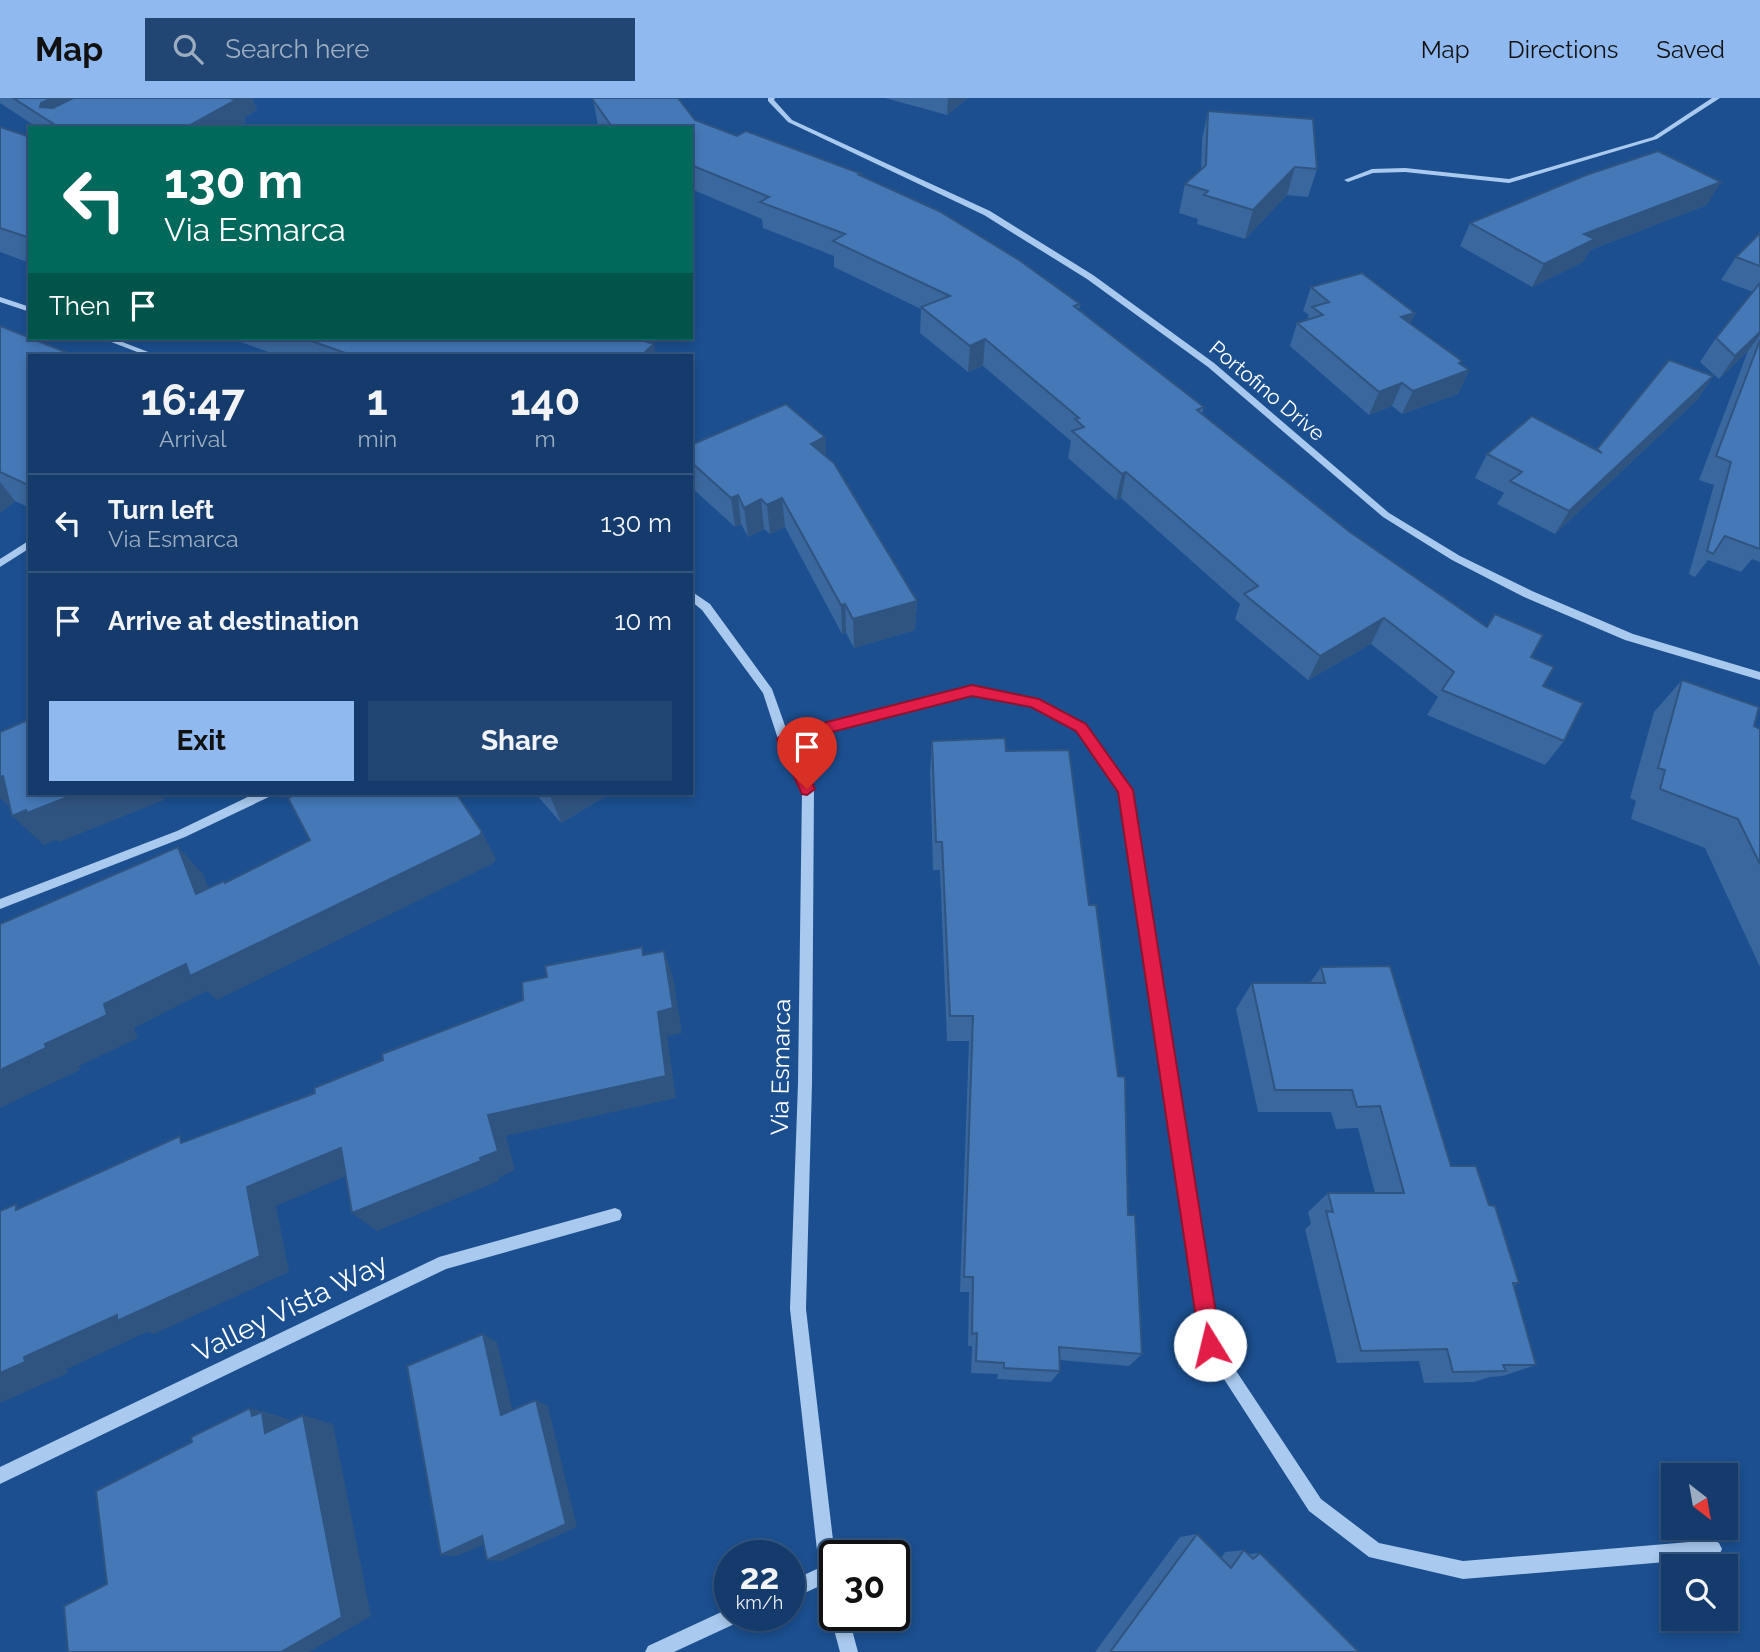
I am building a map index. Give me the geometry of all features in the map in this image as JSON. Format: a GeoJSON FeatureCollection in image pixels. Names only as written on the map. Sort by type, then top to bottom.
{"type":"FeatureCollection","features":[{"type":"Feature","properties":{"kind":"street","name":"Portofino Drive"},"geometry":{"type":"LineString","coordinates":[[772,98],[770,100],[777,111],[790,121],[987,214],[1090,277],[1211,365],[1386,515],[1456,558],[1528,594],[1629,637],[1760,676]]}},
{"type":"Feature","properties":{"kind":"street"},"geometry":{"type":"LineString","coordinates":[[1348,180],[1372,171],[1405,170],[1509,180],[1655,138],[1717,98]]}},
{"type":"Feature","properties":{"kind":"street"},"geometry":{"type":"LineString","coordinates":[[0,299],[28,309]]}},
{"type":"Feature","properties":{"kind":"street"},"geometry":{"type":"LineString","coordinates":[[111,340],[149,354]]}},
{"type":"Feature","properties":{"kind":"street"},"geometry":{"type":"LineString","coordinates":[[0,564],[28,544]]}},
{"type":"Feature","properties":{"kind":"street","name":"Via Esmarca"},"geometry":{"type":"LineString","coordinates":[[693,597],[706,607],[768,692],[784,739],[807,789],[805,1083],[798,1309],[824,1540]]}},
{"type":"Feature","properties":{"kind":"street"},"geometry":{"type":"LineString","coordinates":[[784,739],[972,691],[1034,702],[1081,727],[1126,790],[1210,1345],[1315,1505],[1376,1551],[1463,1570],[1713,1549]]}},
{"type":"Feature","properties":{"kind":"street"},"geometry":{"type":"LineString","coordinates":[[0,904],[181,834],[263,795]]}},
{"type":"Feature","properties":{"kind":"street","name":"Valley Vista Way"},"geometry":{"type":"LineString","coordinates":[[0,1476],[444,1262],[615,1215]]}},
{"type":"Feature","properties":{"kind":"street"},"geometry":{"type":"LineString","coordinates":[[654,1652],[714,1625]]}},
{"type":"Feature","properties":{"kind":"street"},"geometry":{"type":"LineString","coordinates":[[843,1631],[849,1652]]}},
{"type":"Feature","properties":{"kind":"building"},"geometry":{"type":"Polygon","coordinates":[[[13,98],[52,98],[41,103],[40,107],[53,108],[73,98],[236,100],[189,126],[57,126],[13,98]]]}},
{"type":"Feature","properties":{"kind":"building"},"geometry":{"type":"Polygon","coordinates":[[[678,98],[695,120],[737,136],[746,131],[862,174],[859,175],[939,211],[1019,260],[1080,304],[1074,306],[1204,407],[1197,410],[1350,532],[1487,627],[1495,614],[1543,635],[1531,657],[1554,667],[1543,686],[1583,703],[1564,741],[1442,690],[1454,672],[1384,618],[1320,656],[1244,594],[1258,586],[1126,472],[1122,474],[1072,431],[1084,427],[1075,419],[1079,418],[985,339],[970,346],[921,307],[950,296],[833,241],[845,234],[760,202],[769,197],[693,166],[693,126],[612,126],[593,100],[678,98]]]}},
{"type":"Feature","properties":{"kind":"building"},"geometry":{"type":"Polygon","coordinates":[[[1208,111],[1313,119],[1317,169],[1295,167],[1253,210],[1204,195],[1208,191],[1185,184],[1206,165],[1208,111]]]}},
{"type":"Feature","properties":{"kind":"building"},"geometry":{"type":"Polygon","coordinates":[[[0,127],[28,136],[28,237],[0,228],[0,127]]]}},
{"type":"Feature","properties":{"kind":"building"},"geometry":{"type":"Polygon","coordinates":[[[1658,151],[1721,182],[1584,234],[1595,239],[1544,264],[1470,223],[1586,175],[1658,151]]]}},
{"type":"Feature","properties":{"kind":"building"},"geometry":{"type":"Polygon","coordinates":[[[1760,233],[1760,266],[1736,257],[1760,233]]]}},
{"type":"Feature","properties":{"kind":"building"},"geometry":{"type":"Polygon","coordinates":[[[1362,273],[1415,313],[1401,317],[1462,361],[1459,363],[1469,370],[1413,391],[1402,383],[1379,392],[1297,323],[1323,315],[1312,307],[1329,302],[1311,287],[1362,273]]]}},
{"type":"Feature","properties":{"kind":"building"},"geometry":{"type":"Polygon","coordinates":[[[1760,283],[1760,332],[1735,356],[1716,338],[1760,283]]]}},
{"type":"Feature","properties":{"kind":"building"},"geometry":{"type":"Polygon","coordinates":[[[0,326],[28,337],[28,340],[35,340],[70,354],[28,354],[28,485],[0,472],[0,326]]]}},
{"type":"Feature","properties":{"kind":"building"},"geometry":{"type":"Polygon","coordinates":[[[309,340],[641,340],[654,344],[646,351],[656,354],[348,354],[309,340]]]}},
{"type":"Feature","properties":{"kind":"building"},"geometry":{"type":"Polygon","coordinates":[[[1760,340],[1760,549],[1725,536],[1713,554],[1707,551],[1731,462],[1716,456],[1760,340]]]}},
{"type":"Feature","properties":{"kind":"building"},"geometry":{"type":"Polygon","coordinates":[[[1669,360],[1713,376],[1569,511],[1510,481],[1522,472],[1487,454],[1532,416],[1602,453],[1597,449],[1669,360]]]}},
{"type":"Feature","properties":{"kind":"building"},"geometry":{"type":"Polygon","coordinates":[[[786,404],[825,437],[811,444],[834,463],[917,601],[853,619],[845,604],[841,605],[782,498],[767,505],[761,499],[744,508],[738,495],[731,498],[693,464],[693,444],[786,404]]]}},
{"type":"Feature","properties":{"kind":"building"},"geometry":{"type":"Polygon","coordinates":[[[1682,680],[1759,707],[1754,726],[1760,729],[1760,864],[1738,819],[1660,789],[1665,770],[1658,768],[1682,680]]]}},
{"type":"Feature","properties":{"kind":"building"},"geometry":{"type":"Polygon","coordinates":[[[28,720],[28,795],[73,795],[12,816],[3,776],[0,777],[0,732],[28,720]]]}},
{"type":"Feature","properties":{"kind":"building"},"geometry":{"type":"Polygon","coordinates":[[[1005,738],[1006,751],[1069,750],[1089,905],[1096,905],[1118,1076],[1125,1077],[1128,1215],[1135,1215],[1142,1354],[1059,1347],[1060,1371],[1004,1368],[1004,1363],[976,1361],[977,1333],[972,1334],[973,1277],[964,1277],[973,1016],[950,1016],[942,842],[936,842],[932,741],[1005,738]]]}},
{"type":"Feature","properties":{"kind":"building"},"geometry":{"type":"Polygon","coordinates":[[[295,795],[457,795],[482,832],[479,836],[190,976],[186,964],[104,1004],[107,1015],[45,1044],[46,1048],[0,1070],[0,924],[178,847],[196,894],[224,881],[225,883],[310,840],[288,798],[295,795]]]}},
{"type":"Feature","properties":{"kind":"building"},"geometry":{"type":"Polygon","coordinates":[[[642,947],[643,955],[664,951],[673,1008],[658,1012],[666,1076],[488,1115],[498,1151],[480,1158],[481,1161],[352,1213],[341,1148],[247,1187],[260,1256],[117,1321],[117,1315],[24,1357],[25,1362],[0,1373],[0,1211],[16,1204],[16,1210],[180,1136],[181,1143],[315,1093],[314,1088],[383,1060],[382,1054],[523,1000],[522,982],[547,977],[545,966],[642,947]]]}},
{"type":"Feature","properties":{"kind":"building"},"geometry":{"type":"Polygon","coordinates":[[[1390,966],[1451,1166],[1476,1166],[1489,1205],[1495,1206],[1519,1283],[1513,1283],[1536,1365],[1503,1365],[1506,1371],[1453,1372],[1447,1349],[1361,1351],[1326,1211],[1333,1212],[1328,1193],[1404,1193],[1380,1106],[1357,1107],[1352,1090],[1275,1090],[1252,983],[1325,983],[1321,967],[1390,966]]]}},
{"type":"Feature","properties":{"kind":"building"},"geometry":{"type":"Polygon","coordinates":[[[483,1334],[501,1415],[536,1400],[566,1524],[487,1560],[482,1536],[441,1555],[407,1366],[483,1334]]]}},
{"type":"Feature","properties":{"kind":"building"},"geometry":{"type":"Polygon","coordinates":[[[250,1408],[252,1416],[262,1412],[265,1433],[303,1415],[342,1617],[281,1652],[68,1652],[64,1606],[107,1584],[96,1491],[192,1442],[191,1437],[250,1408]]]}},
{"type":"Feature","properties":{"kind":"building"},"geometry":{"type":"Polygon","coordinates":[[[1197,1534],[1231,1568],[1244,1550],[1253,1559],[1260,1553],[1359,1652],[1110,1652],[1197,1534]]]}},
{"type":"Feature","properties":{"kind":"route"},"geometry":{"type":"LineString","coordinates":[[807,789],[784,739],[972,691],[1034,702],[1081,727],[1126,790],[1210,1345]]}}]}
